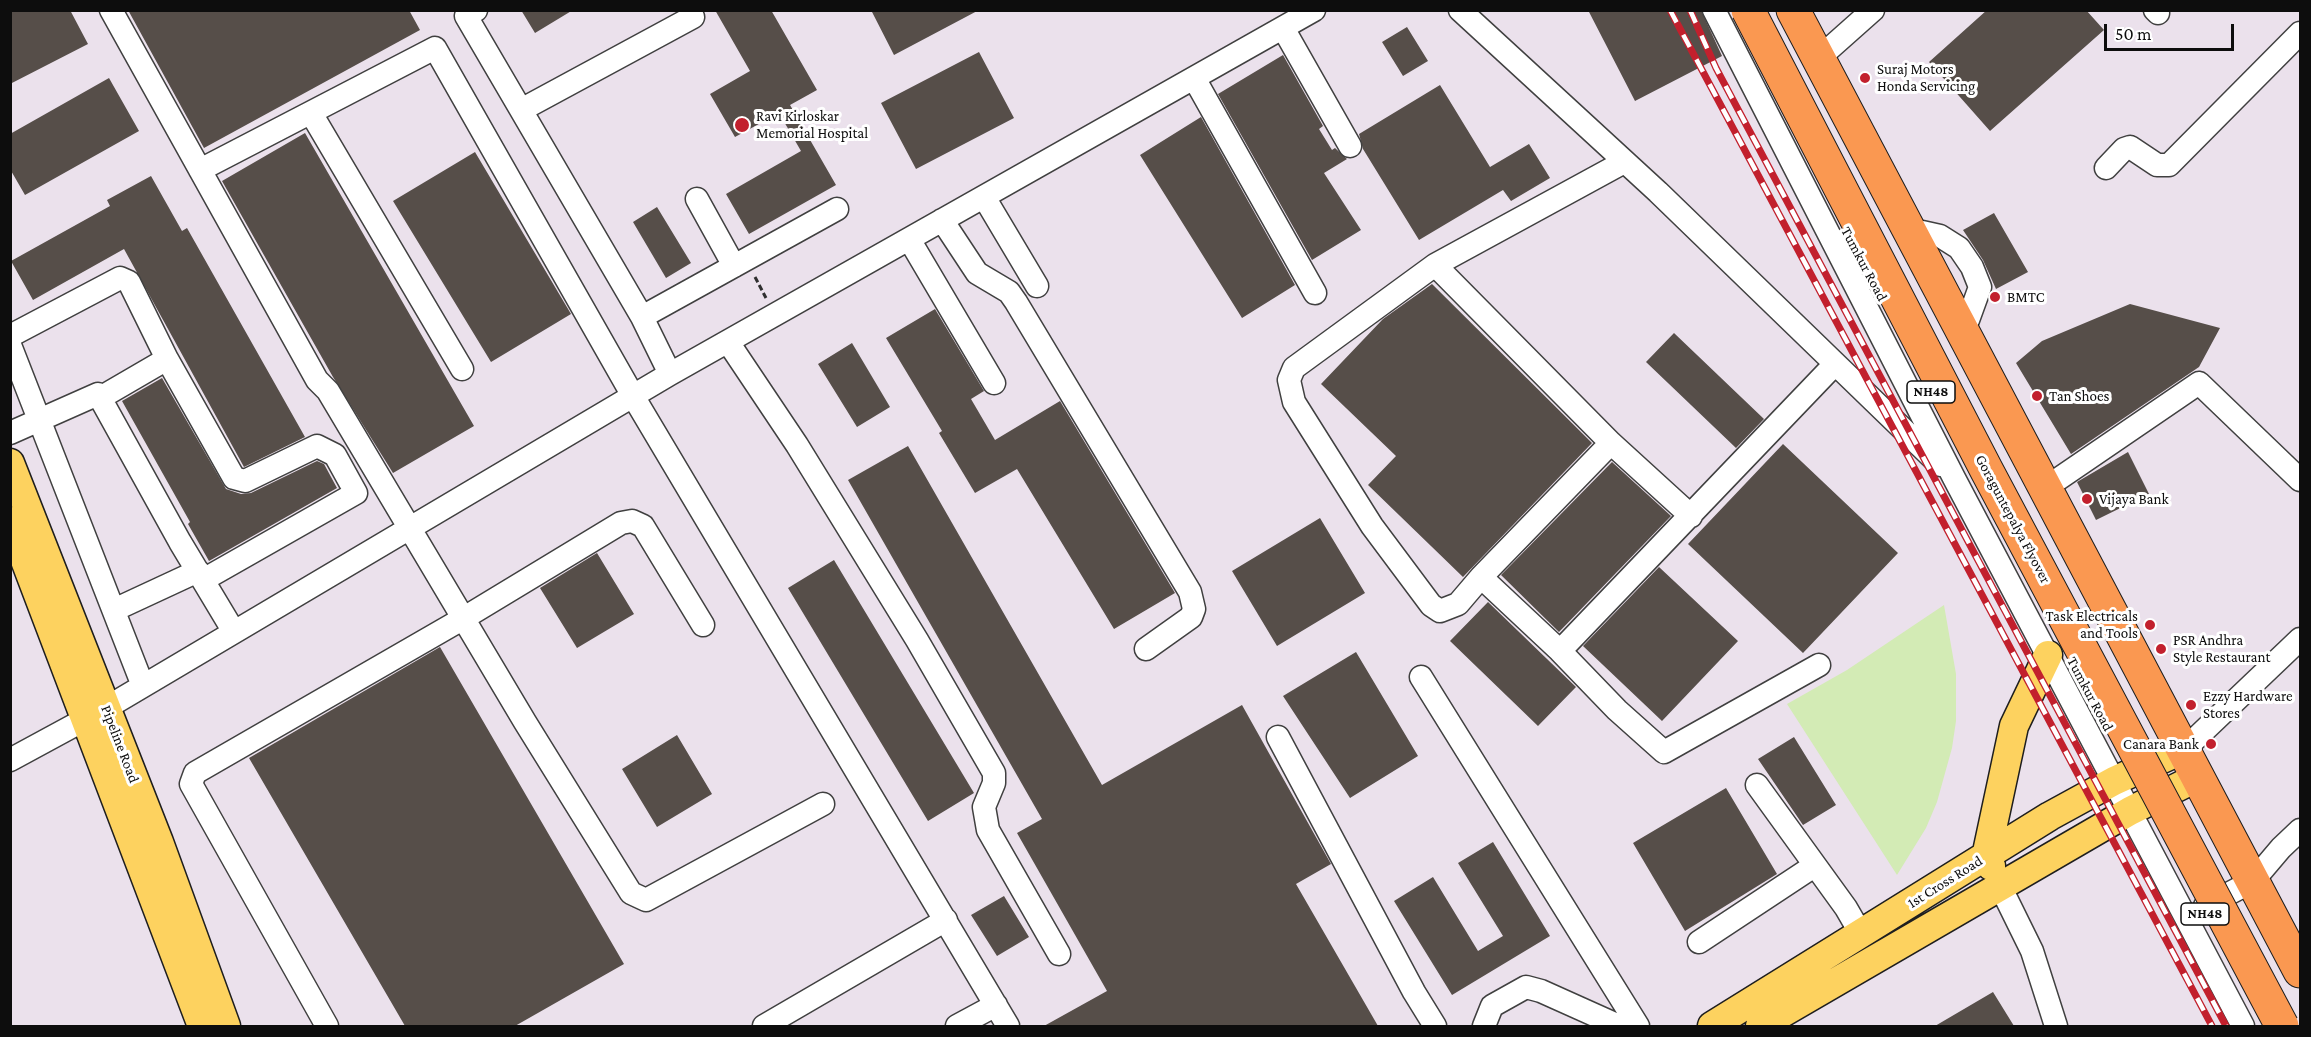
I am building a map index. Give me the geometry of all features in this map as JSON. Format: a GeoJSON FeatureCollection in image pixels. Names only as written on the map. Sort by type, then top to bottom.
{"type":"FeatureCollection","features":[{"type":"Feature","properties":{"kind":"highway","name":"Tumkur Road"},"geometry":{"type":"LineString","coordinates":[[1731,10],[2138,806],[2202,907],[2264,1026]]}},
{"type":"Feature","properties":{"kind":"highway","name":"Goraguntepalya Flyover"},"geometry":{"type":"LineString","coordinates":[[1748,10],[1987,471],[2282,1026]]}},
{"type":"Feature","properties":{"kind":"highway","name":"Goraguntepalya Flyover"},"geometry":{"type":"LineString","coordinates":[[1770,10],[2301,1015]]}},
{"type":"Feature","properties":{"kind":"highway"},"geometry":{"type":"LineString","coordinates":[[1793,10],[2257,876],[2301,971]]}},
{"type":"Feature","properties":{"kind":"main road","name":"Pipeline Road"},"geometry":{"type":"LineString","coordinates":[[10,463],[202,1026]]}},
{"type":"Feature","properties":{"kind":"main road","name":"Pipeline Road"},"geometry":{"type":"LineString","coordinates":[[10,521],[96,713],[159,842],[226,1026]]}},
{"type":"Feature","properties":{"kind":"main road"},"geometry":{"type":"LineString","coordinates":[[2000,886],[1986,857],[1998,791],[2014,726],[2049,655]]}},
{"type":"Feature","properties":{"kind":"main road","name":"1st Cross Road"},"geometry":{"type":"LineString","coordinates":[[1712,1026],[2050,816],[2123,777],[2191,756]]}},
{"type":"Feature","properties":{"kind":"main road","name":"1st Cross Road"},"geometry":{"type":"LineString","coordinates":[[1777,1022],[2000,886],[2138,806],[2191,756]]}},
{"type":"Feature","properties":{"kind":"street"},"geometry":{"type":"LineString","coordinates":[[111,10],[317,380],[328,391],[525,722],[631,893],[646,900],[823,804]]}},
{"type":"Feature","properties":{"kind":"street"},"geometry":{"type":"LineString","coordinates":[[476,10],[465,16],[642,317],[670,374]]}},
{"type":"Feature","properties":{"kind":"street"},"geometry":{"type":"LineString","coordinates":[[10,760],[143,686],[670,374],[1314,10]]}},
{"type":"Feature","properties":{"kind":"street"},"geometry":{"type":"LineString","coordinates":[[1460,10],[1624,162],[1954,478]]}},
{"type":"Feature","properties":{"kind":"street"},"geometry":{"type":"LineString","coordinates":[[1714,10],[1954,478],[2049,655],[2123,777]]}},
{"type":"Feature","properties":{"kind":"street"},"geometry":{"type":"LineString","coordinates":[[1808,10],[2054,482],[2191,756],[2298,648]]}},
{"type":"Feature","properties":{"kind":"street"},"geometry":{"type":"LineString","coordinates":[[1828,50],[1873,10]]}},
{"type":"Feature","properties":{"kind":"street"},"geometry":{"type":"LineString","coordinates":[[521,110],[693,17]]}},
{"type":"Feature","properties":{"kind":"street"},"geometry":{"type":"LineString","coordinates":[[1283,28],[1350,146]]}},
{"type":"Feature","properties":{"kind":"street"},"geometry":{"type":"LineString","coordinates":[[2106,168],[2124,149],[2130,147],[2157,165],[2169,165],[2301,33]]}},
{"type":"Feature","properties":{"kind":"street"},"geometry":{"type":"LineString","coordinates":[[201,170],[435,48],[633,396],[1008,1026]]}},
{"type":"Feature","properties":{"kind":"street"},"geometry":{"type":"LineString","coordinates":[[1194,78],[1315,293]]}},
{"type":"Feature","properties":{"kind":"street"},"geometry":{"type":"LineString","coordinates":[[311,113],[462,369]]}},
{"type":"Feature","properties":{"kind":"street"},"geometry":{"type":"LineString","coordinates":[[1611,443],[1481,577],[1458,604],[1440,611],[1431,606],[1372,526],[1294,402],[1289,380],[1294,368],[1435,265],[1624,162]]}},
{"type":"Feature","properties":{"kind":"street"},"geometry":{"type":"LineString","coordinates":[[984,197],[1037,286]]}},
{"type":"Feature","properties":{"kind":"street"},"geometry":{"type":"LineString","coordinates":[[697,200],[734,266]]}},
{"type":"Feature","properties":{"kind":"street"},"geometry":{"type":"LineString","coordinates":[[642,317],[837,209]]}},
{"type":"Feature","properties":{"kind":"street"},"geometry":{"type":"LineString","coordinates":[[942,220],[982,279],[1009,292],[1016,302],[1190,592],[1194,609],[1191,617],[1182,626],[1146,649]]}},
{"type":"Feature","properties":{"kind":"street"},"geometry":{"type":"LineString","coordinates":[[909,239],[994,383]]}},
{"type":"Feature","properties":{"kind":"street"},"geometry":{"type":"LineString","coordinates":[[1435,265],[1611,443],[1691,516]]}},
{"type":"Feature","properties":{"kind":"street"},"geometry":{"type":"LineString","coordinates":[[10,336],[120,278],[129,282],[167,359],[234,478],[245,481],[317,446],[335,455],[356,493],[200,576],[114,610]]}},
{"type":"Feature","properties":{"kind":"street"},"geometry":{"type":"LineString","coordinates":[[728,342],[797,445],[917,640],[994,773],[994,783],[984,807],[988,830],[1059,954]]}},
{"type":"Feature","properties":{"kind":"street"},"geometry":{"type":"LineString","coordinates":[[10,345],[143,686]]}},
{"type":"Feature","properties":{"kind":"street"},"geometry":{"type":"LineString","coordinates":[[100,398],[167,359]]}},
{"type":"Feature","properties":{"kind":"street"},"geometry":{"type":"LineString","coordinates":[[1560,651],[1835,364]]}},
{"type":"Feature","properties":{"kind":"street"},"geometry":{"type":"LineString","coordinates":[[2054,482],[2199,383],[2301,480]]}},
{"type":"Feature","properties":{"kind":"street"},"geometry":{"type":"LineString","coordinates":[[10,433],[98,394],[234,632]]}},
{"type":"Feature","properties":{"kind":"street"},"geometry":{"type":"LineString","coordinates":[[327,1026],[191,784],[195,773],[464,618],[621,523],[632,521],[644,526],[703,626]]}},
{"type":"Feature","properties":{"kind":"street"},"geometry":{"type":"LineString","coordinates":[[1481,577],[1560,651],[1617,710],[1664,752],[1819,665]]}},
{"type":"Feature","properties":{"kind":"street"},"geometry":{"type":"LineString","coordinates":[[1421,677],[1638,1026]]}},
{"type":"Feature","properties":{"kind":"street"},"geometry":{"type":"LineString","coordinates":[[1278,737],[1414,992],[1435,1026]]}},
{"type":"Feature","properties":{"kind":"street"},"geometry":{"type":"LineString","coordinates":[[1757,785],[1846,908],[1861,933]]}},
{"type":"Feature","properties":{"kind":"street"},"geometry":{"type":"LineString","coordinates":[[2138,806],[2243,1026]]}},
{"type":"Feature","properties":{"kind":"street"},"geometry":{"type":"LineString","coordinates":[[2202,907],[2257,876],[2301,830]]}},
{"type":"Feature","properties":{"kind":"street"},"geometry":{"type":"LineString","coordinates":[[1699,942],[1814,866]]}},
{"type":"Feature","properties":{"kind":"street"},"geometry":{"type":"LineString","coordinates":[[2257,876],[2301,947]]}},
{"type":"Feature","properties":{"kind":"street"},"geometry":{"type":"LineString","coordinates":[[2000,886],[2032,951],[2056,1026]]}},
{"type":"Feature","properties":{"kind":"street"},"geometry":{"type":"LineString","coordinates":[[764,1026],[946,920]]}},
{"type":"Feature","properties":{"kind":"street"},"geometry":{"type":"LineString","coordinates":[[1484,1026],[1492,1006],[1526,987],[1541,991],[1618,1026]]}},
{"type":"Feature","properties":{"kind":"street"},"geometry":{"type":"LineString","coordinates":[[957,1026],[996,1005]]}},
{"type":"Feature","properties":{"kind":"shaded area"},"geometry":{"type":"Polygon","coordinates":[[[10,11],[2300,11],[2300,1026],[11,1026],[10,11]]]}},
{"type":"Feature","properties":{"kind":"green space"},"geometry":{"type":"Polygon","coordinates":[[[1944,605],[1956,674],[1956,721],[1952,748],[1937,802],[1926,828],[1897,875],[1787,704],[1847,670],[1944,605]]]}},
{"type":"Feature","properties":{"kind":"building"},"geometry":{"type":"Polygon","coordinates":[[[10,10],[70,10],[88,44],[10,84],[10,10]]]}},
{"type":"Feature","properties":{"kind":"building"},"geometry":{"type":"Polygon","coordinates":[[[128,10],[409,10],[420,30],[204,148],[128,10]]]}},
{"type":"Feature","properties":{"kind":"building"},"geometry":{"type":"Polygon","coordinates":[[[521,10],[573,10],[535,33],[521,10]]]}},
{"type":"Feature","properties":{"kind":"building","name":"Ravi Kirloskar Memorial Hospital"},"geometry":{"type":"Polygon","coordinates":[[[715,10],[771,10],[817,90],[790,105],[836,185],[749,234],[726,194],[801,151],[779,113],[735,137],[710,94],[750,71],[715,10]]]}},
{"type":"Feature","properties":{"kind":"building"},"geometry":{"type":"Polygon","coordinates":[[[871,10],[979,10],[894,55],[871,10]]]}},
{"type":"Feature","properties":{"kind":"building"},"geometry":{"type":"Polygon","coordinates":[[[1588,10],[1701,10],[1722,56],[1635,101],[1588,10]]]}},
{"type":"Feature","properties":{"kind":"building"},"geometry":{"type":"Polygon","coordinates":[[[1987,10],[2086,10],[2104,30],[1990,131],[1929,62],[1987,10]]]}},
{"type":"Feature","properties":{"kind":"building"},"geometry":{"type":"Polygon","coordinates":[[[1407,27],[1428,61],[1403,76],[1382,42],[1407,27]]]}},
{"type":"Feature","properties":{"kind":"building"},"geometry":{"type":"Polygon","coordinates":[[[979,52],[1014,118],[916,169],[881,103],[979,52]]]}},
{"type":"Feature","properties":{"kind":"building"},"geometry":{"type":"Polygon","coordinates":[[[1283,55],[1323,126],[1319,129],[1332,150],[1335,148],[1347,159],[1324,173],[1361,230],[1312,260],[1218,94],[1283,55]]]}},
{"type":"Feature","properties":{"kind":"building"},"geometry":{"type":"Polygon","coordinates":[[[109,78],[139,131],[25,195],[10,169],[10,134],[109,78]]]}},
{"type":"Feature","properties":{"kind":"building"},"geometry":{"type":"Polygon","coordinates":[[[1440,85],[1490,167],[1529,144],[1550,178],[1511,201],[1503,190],[1419,240],[1363,149],[1359,134],[1440,85]]]}},
{"type":"Feature","properties":{"kind":"building"},"geometry":{"type":"Polygon","coordinates":[[[1201,117],[1295,285],[1242,318],[1140,155],[1201,117]]]}},
{"type":"Feature","properties":{"kind":"building"},"geometry":{"type":"Polygon","coordinates":[[[305,133],[474,426],[393,473],[333,377],[222,181],[305,133]]]}},
{"type":"Feature","properties":{"kind":"building"},"geometry":{"type":"Polygon","coordinates":[[[475,152],[571,314],[491,362],[393,201],[475,152]]]}},
{"type":"Feature","properties":{"kind":"building"},"geometry":{"type":"Polygon","coordinates":[[[151,176],[182,231],[187,228],[305,437],[244,467],[124,249],[33,300],[11,261],[110,206],[107,200],[151,176]]]}},
{"type":"Feature","properties":{"kind":"building"},"geometry":{"type":"Polygon","coordinates":[[[657,207],[691,263],[666,278],[633,222],[657,207]]]}},
{"type":"Feature","properties":{"kind":"building"},"geometry":{"type":"Polygon","coordinates":[[[1994,213],[2028,272],[1996,289],[1983,260],[1963,230],[1994,213]]]}},
{"type":"Feature","properties":{"kind":"building"},"geometry":{"type":"Polygon","coordinates":[[[1432,284],[1592,443],[1463,577],[1368,485],[1396,456],[1321,384],[1383,319],[1432,284]]]}},
{"type":"Feature","properties":{"kind":"building"},"geometry":{"type":"Polygon","coordinates":[[[2130,304],[2220,328],[2199,367],[2071,454],[2016,363],[2042,341],[2130,304]]]}},
{"type":"Feature","properties":{"kind":"building"},"geometry":{"type":"Polygon","coordinates":[[[935,309],[984,391],[971,399],[995,440],[1060,401],[1175,593],[1114,629],[1017,469],[975,493],[939,433],[942,431],[886,338],[935,309]]]}},
{"type":"Feature","properties":{"kind":"building"},"geometry":{"type":"Polygon","coordinates":[[[1674,333],[1764,419],[1736,448],[1646,362],[1674,333]]]}},
{"type":"Feature","properties":{"kind":"building"},"geometry":{"type":"Polygon","coordinates":[[[852,343],[890,407],[857,427],[818,364],[852,343]]]}},
{"type":"Feature","properties":{"kind":"building"},"geometry":{"type":"Polygon","coordinates":[[[162,378],[226,489],[241,494],[251,493],[317,461],[324,464],[337,488],[209,561],[188,524],[190,522],[122,401],[162,378]]]}},
{"type":"Feature","properties":{"kind":"building"},"geometry":{"type":"Polygon","coordinates":[[[1783,444],[1898,553],[1803,653],[1688,544],[1783,444]]]}},
{"type":"Feature","properties":{"kind":"building"},"geometry":{"type":"Polygon","coordinates":[[[908,446],[1102,785],[1242,705],[1331,864],[1296,884],[1378,1026],[1044,1026],[1107,991],[1017,833],[1042,819],[848,480],[908,446]]]}},
{"type":"Feature","properties":{"kind":"building"},"geometry":{"type":"Polygon","coordinates":[[[2128,452],[2149,494],[2096,520],[2077,482],[2128,452]]]}},
{"type":"Feature","properties":{"kind":"building"},"geometry":{"type":"Polygon","coordinates":[[[1612,462],[1671,516],[1559,632],[1501,575],[1612,462]]]}},
{"type":"Feature","properties":{"kind":"building"},"geometry":{"type":"Polygon","coordinates":[[[1320,518],[1365,593],[1277,646],[1232,571],[1320,518]]]}},
{"type":"Feature","properties":{"kind":"building"},"geometry":{"type":"Polygon","coordinates":[[[597,553],[634,614],[577,648],[540,588],[597,553]]]}},
{"type":"Feature","properties":{"kind":"building"},"geometry":{"type":"Polygon","coordinates":[[[834,560],[974,793],[928,821],[788,588],[834,560]]]}},
{"type":"Feature","properties":{"kind":"building"},"geometry":{"type":"Polygon","coordinates":[[[1659,567],[1738,641],[1662,721],[1583,646],[1659,567]]]}},
{"type":"Feature","properties":{"kind":"building"},"geometry":{"type":"Polygon","coordinates":[[[1488,602],[1576,687],[1538,726],[1450,641],[1488,602]]]}},
{"type":"Feature","properties":{"kind":"building"},"geometry":{"type":"Polygon","coordinates":[[[440,647],[624,964],[515,1026],[405,1026],[249,758],[440,647]]]}},
{"type":"Feature","properties":{"kind":"building"},"geometry":{"type":"Polygon","coordinates":[[[1356,652],[1418,756],[1350,798],[1283,696],[1356,652]]]}},
{"type":"Feature","properties":{"kind":"building"},"geometry":{"type":"Polygon","coordinates":[[[677,735],[712,794],[657,827],[622,769],[677,735]]]}},
{"type":"Feature","properties":{"kind":"building"},"geometry":{"type":"Polygon","coordinates":[[[1794,737],[1836,805],[1803,825],[1758,759],[1794,737]]]}},
{"type":"Feature","properties":{"kind":"building"},"geometry":{"type":"Polygon","coordinates":[[[1726,788],[1777,874],[1685,931],[1633,843],[1726,788]]]}},
{"type":"Feature","properties":{"kind":"building"},"geometry":{"type":"Polygon","coordinates":[[[1493,842],[1550,936],[1452,995],[1394,901],[1433,877],[1478,951],[1503,936],[1458,863],[1493,842]]]}},
{"type":"Feature","properties":{"kind":"building"},"geometry":{"type":"Polygon","coordinates":[[[1004,896],[1029,937],[997,956],[971,915],[1004,896]]]}},
{"type":"Feature","properties":{"kind":"building"},"geometry":{"type":"Polygon","coordinates":[[[1993,992],[2014,1026],[1935,1026],[1993,992]]]}},
{"type":"Feature","properties":{"kind":"railway"},"geometry":{"type":"LineString","coordinates":[[1670,10],[2212,1026]]}},
{"type":"Feature","properties":{"kind":"railway"},"geometry":{"type":"LineString","coordinates":[[1690,10],[1716,68],[2226,1026]]}},
{"type":"Feature","properties":{"kind":"place","name":"Suraj Motors Honda Servicing"},"geometry":{"type":"Point","coordinates":[1865,78]}},
{"type":"Feature","properties":{"kind":"place","name":"Ravi Kirloskar Memorial Hospital"},"geometry":{"type":"Point","coordinates":[742,125]}},
{"type":"Feature","properties":{"kind":"place","name":"BMTC"},"geometry":{"type":"Point","coordinates":[1995,297]}},
{"type":"Feature","properties":{"kind":"place","name":"Tan Shoes"},"geometry":{"type":"Point","coordinates":[2037,396]}},
{"type":"Feature","properties":{"kind":"place","name":"Vijaya Bank"},"geometry":{"type":"Point","coordinates":[2087,499]}},
{"type":"Feature","properties":{"kind":"place","name":"Task Electricals and Tools"},"geometry":{"type":"Point","coordinates":[2150,625]}},
{"type":"Feature","properties":{"kind":"place","name":"PSR Andhra Style Restaurant"},"geometry":{"type":"Point","coordinates":[2161,649]}},
{"type":"Feature","properties":{"kind":"place","name":"Ezzy Hardware Stores"},"geometry":{"type":"Point","coordinates":[2191,705]}},
{"type":"Feature","properties":{"kind":"place","name":"Canara Bank"},"geometry":{"type":"Point","coordinates":[2211,744]}}]}
